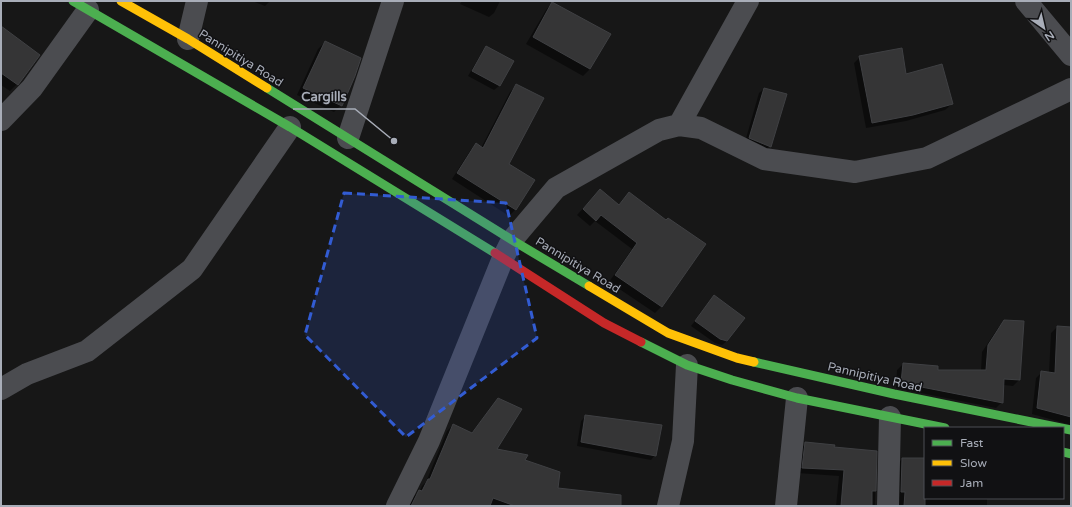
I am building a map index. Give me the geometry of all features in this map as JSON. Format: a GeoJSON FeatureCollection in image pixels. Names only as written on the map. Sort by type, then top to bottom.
{"type":"FeatureCollection","features":[{"type":"Feature","properties":{"kind":"main road","name":"Pannipitiya Road"},"geometry":{"type":"LineString","coordinates":[[121,1],[188,39],[348,138],[508,249],[604,323],[687,365],[732,380],[797,398],[940,427]]}},
{"type":"Feature","properties":{"kind":"main road","name":"Pannipitiya Road"},"geometry":{"type":"LineString","coordinates":[[80,6],[290,127],[508,249],[668,332],[737,358],[894,394],[1056,427]]}},
{"type":"Feature","properties":{"kind":"street"},"geometry":{"type":"LineString","coordinates":[[188,39],[197,1]]}},
{"type":"Feature","properties":{"kind":"street"},"geometry":{"type":"LineString","coordinates":[[348,138],[393,1]]}},
{"type":"Feature","properties":{"kind":"street"},"geometry":{"type":"LineString","coordinates":[[680,125],[748,1]]}},
{"type":"Feature","properties":{"kind":"street"},"geometry":{"type":"LineString","coordinates":[[1026,1],[1071,55]]}},
{"type":"Feature","properties":{"kind":"street"},"geometry":{"type":"LineString","coordinates":[[1,120],[32,88],[80,6]]}},
{"type":"Feature","properties":{"kind":"street"},"geometry":{"type":"LineString","coordinates":[[397,506],[428,442],[508,249],[556,188],[659,130],[680,125],[701,128],[764,158],[855,172],[927,158],[1071,89]]}},
{"type":"Feature","properties":{"kind":"street"},"geometry":{"type":"LineString","coordinates":[[1,389],[27,374],[87,351],[192,268],[290,127]]}},
{"type":"Feature","properties":{"kind":"street"},"geometry":{"type":"LineString","coordinates":[[668,506],[683,441],[687,365]]}},
{"type":"Feature","properties":{"kind":"street"},"geometry":{"type":"LineString","coordinates":[[786,506],[797,398]]}},
{"type":"Feature","properties":{"kind":"street"},"geometry":{"type":"LineString","coordinates":[[888,506],[890,417]]}},
{"type":"Feature","properties":{"kind":"highlighted area"},"geometry":{"type":"Polygon","coordinates":[[[344,193],[506,203],[537,338],[406,437],[305,335],[344,193]]]}},
{"type":"Feature","properties":{"kind":"building"},"geometry":{"type":"Polygon","coordinates":[[[552,2],[611,34],[590,69],[533,37],[552,2]]]}},
{"type":"Feature","properties":{"kind":"building"},"geometry":{"type":"Polygon","coordinates":[[[1,26],[40,55],[18,85],[1,73],[1,26]]]}},
{"type":"Feature","properties":{"kind":"building"},"geometry":{"type":"Polygon","coordinates":[[[325,41],[361,58],[342,106],[303,88],[325,41]]]}},
{"type":"Feature","properties":{"kind":"building"},"geometry":{"type":"Polygon","coordinates":[[[486,46],[514,61],[500,86],[472,71],[486,46]]]}},
{"type":"Feature","properties":{"kind":"building"},"geometry":{"type":"Polygon","coordinates":[[[902,48],[906,74],[942,64],[953,104],[913,115],[872,123],[859,56],[902,48]]]}},
{"type":"Feature","properties":{"kind":"building"},"geometry":{"type":"Polygon","coordinates":[[[516,84],[544,98],[509,164],[535,180],[516,210],[457,173],[476,143],[483,148],[516,84]]]}},
{"type":"Feature","properties":{"kind":"building"},"geometry":{"type":"Polygon","coordinates":[[[764,88],[787,94],[771,147],[749,138],[764,88]]]}},
{"type":"Feature","properties":{"kind":"building"},"geometry":{"type":"Polygon","coordinates":[[[600,189],[619,205],[629,192],[666,220],[668,218],[706,244],[662,307],[615,275],[637,243],[601,215],[596,221],[583,209],[600,189]]]}},
{"type":"Feature","properties":{"kind":"building"},"geometry":{"type":"Polygon","coordinates":[[[714,295],[745,318],[727,341],[720,339],[695,321],[714,295]]]}},
{"type":"Feature","properties":{"kind":"building"},"geometry":{"type":"Polygon","coordinates":[[[1004,320],[1024,321],[1020,380],[1004,379],[1003,403],[901,383],[903,363],[938,366],[938,370],[986,370],[988,345],[1004,320]]]}},
{"type":"Feature","properties":{"kind":"building"},"geometry":{"type":"Polygon","coordinates":[[[1057,326],[1071,327],[1071,417],[1037,408],[1041,371],[1055,373],[1057,326]]]}},
{"type":"Feature","properties":{"kind":"building"},"geometry":{"type":"Polygon","coordinates":[[[498,398],[522,409],[497,449],[528,455],[525,460],[560,472],[558,488],[621,495],[621,506],[515,506],[493,498],[490,506],[411,506],[419,490],[422,491],[428,479],[430,479],[453,424],[472,433],[498,398]]]}},
{"type":"Feature","properties":{"kind":"building"},"geometry":{"type":"Polygon","coordinates":[[[585,415],[662,425],[656,456],[581,442],[585,415]]]}},
{"type":"Feature","properties":{"kind":"building"},"geometry":{"type":"Polygon","coordinates":[[[805,442],[835,445],[834,447],[877,451],[876,491],[872,491],[872,506],[841,506],[844,470],[802,468],[805,442]]]}},
{"type":"Feature","properties":{"kind":"building"},"geometry":{"type":"Polygon","coordinates":[[[902,458],[924,458],[925,506],[904,506],[905,492],[901,492],[902,458]]]}},
{"type":"Feature","properties":{"kind":"traffic: fast"},"geometry":{"type":"LineString","coordinates":[[73,1],[290,127],[495,253]]}},
{"type":"Feature","properties":{"kind":"traffic: fast"},"geometry":{"type":"LineString","coordinates":[[267,88],[589,286]]}},
{"type":"Feature","properties":{"kind":"traffic: fast"},"geometry":{"type":"LineString","coordinates":[[641,342],[687,365],[732,380],[797,398],[940,427]]}},
{"type":"Feature","properties":{"kind":"traffic: fast"},"geometry":{"type":"LineString","coordinates":[[754,362],[894,394],[1056,427]]}},
{"type":"Feature","properties":{"kind":"traffic: fast"},"geometry":{"type":"LineString","coordinates":[[1064,429],[1071,430]]}},
{"type":"Feature","properties":{"kind":"traffic: fast"},"geometry":{"type":"LineString","coordinates":[[1064,452],[1071,454]]}},
{"type":"Feature","properties":{"kind":"traffic: slow"},"geometry":{"type":"LineString","coordinates":[[121,1],[188,39],[267,88]]}},
{"type":"Feature","properties":{"kind":"traffic: slow"},"geometry":{"type":"LineString","coordinates":[[589,286],[668,333],[737,358],[754,362]]}},
{"type":"Feature","properties":{"kind":"traffic: jam"},"geometry":{"type":"LineString","coordinates":[[495,253],[604,323],[641,342]]}},
{"type":"Feature","properties":{"kind":"place","name":"Cargills"},"geometry":{"type":"Point","coordinates":[394,141]}}]}
